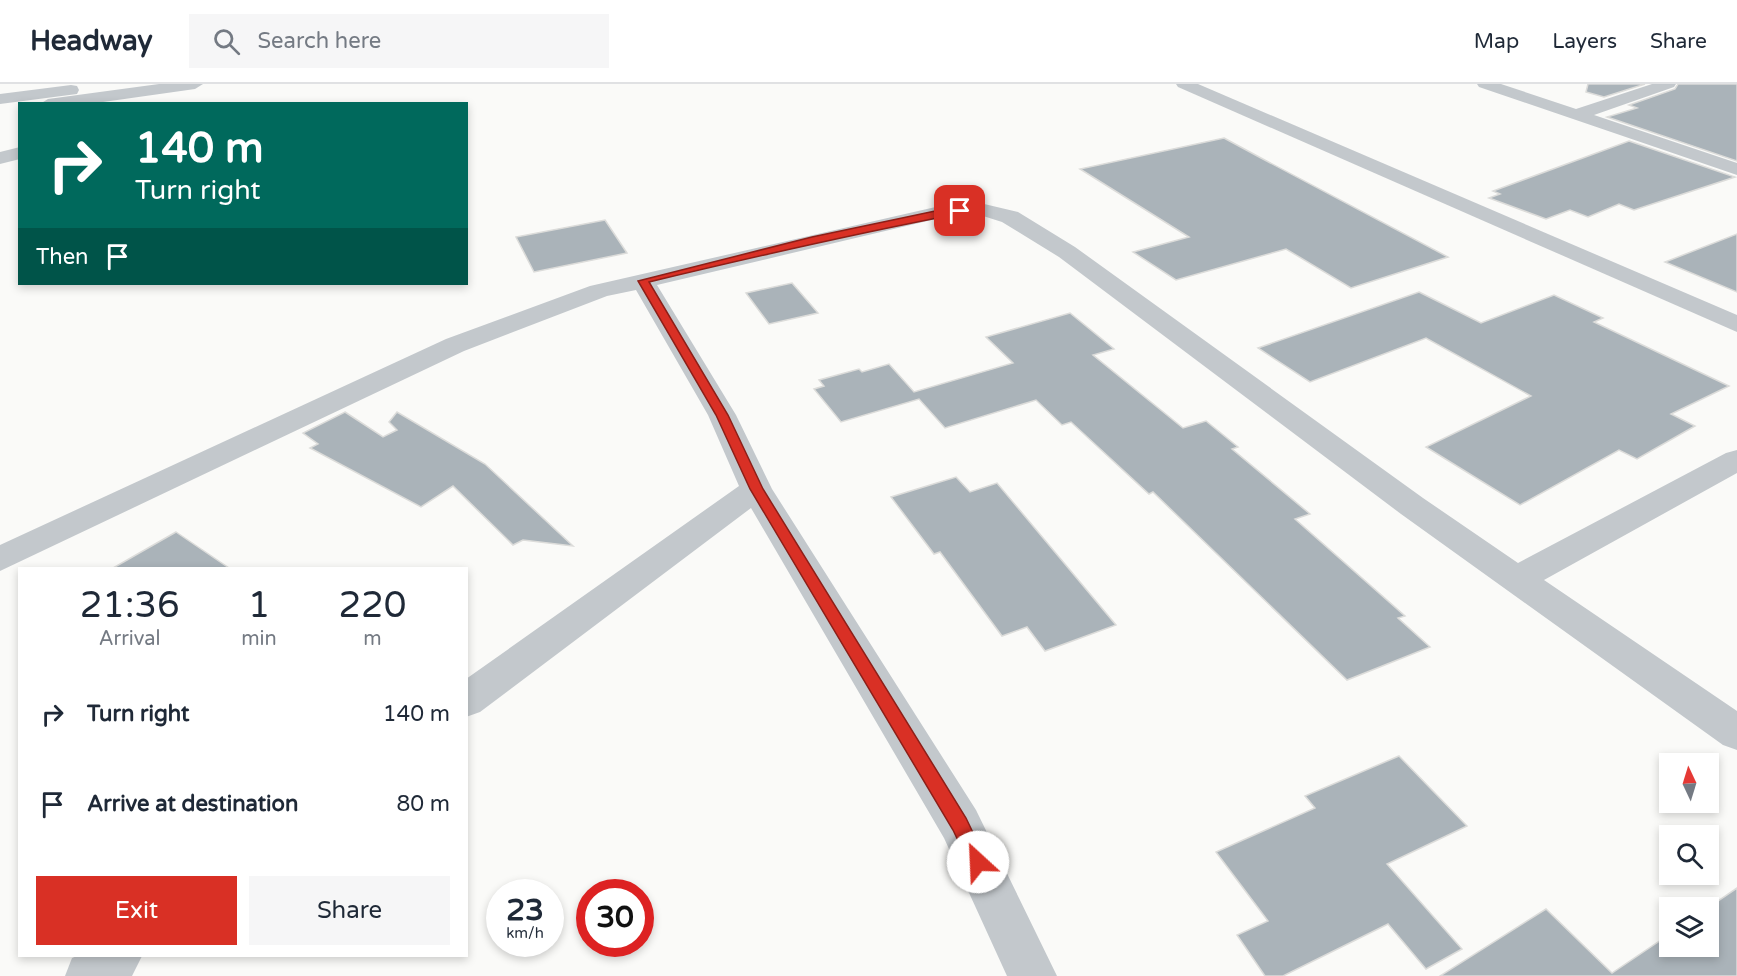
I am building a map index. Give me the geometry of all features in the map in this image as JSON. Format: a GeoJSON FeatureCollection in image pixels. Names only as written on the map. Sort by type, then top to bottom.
{"type":"FeatureCollection","features":[{"type":"Feature","properties":{"kind":"street"},"geometry":{"type":"LineString","coordinates":[[60,102],[195,84]]}},
{"type":"Feature","properties":{"kind":"street"},"geometry":{"type":"LineString","coordinates":[[1184,84],[1737,324]]}},
{"type":"Feature","properties":{"kind":"street"},"geometry":{"type":"LineString","coordinates":[[1485,84],[1737,169]]}},
{"type":"Feature","properties":{"kind":"street"},"geometry":{"type":"LineString","coordinates":[[1576,115],[1668,84]]}},
{"type":"Feature","properties":{"kind":"street"},"geometry":{"type":"LineString","coordinates":[[0,99],[110,94]]}},
{"type":"Feature","properties":{"kind":"street"},"geometry":{"type":"LineString","coordinates":[[0,110],[18,107]]}},
{"type":"Feature","properties":{"kind":"street"},"geometry":{"type":"LineString","coordinates":[[0,158],[18,154]]}},
{"type":"Feature","properties":{"kind":"street"},"geometry":{"type":"LineString","coordinates":[[0,559],[455,345],[599,291],[940,212],[980,209],[1010,217],[1067,252],[1413,506],[1737,733]]}},
{"type":"Feature","properties":{"kind":"street"},"geometry":{"type":"LineString","coordinates":[[643,281],[722,415],[756,489],[960,824],[1032,976]]}},
{"type":"Feature","properties":{"kind":"street"},"geometry":{"type":"LineString","coordinates":[[1517,579],[1737,460]]}},
{"type":"Feature","properties":{"kind":"street"},"geometry":{"type":"LineString","coordinates":[[468,700],[756,489]]}},
{"type":"Feature","properties":{"kind":"street"},"geometry":{"type":"LineString","coordinates":[[90,976],[117,957]]}},
{"type":"Feature","properties":{"kind":"building"},"geometry":{"type":"Polygon","coordinates":[[[1588,84],[1645,84],[1604,97],[1586,92],[1588,84]]]}},
{"type":"Feature","properties":{"kind":"building"},"geometry":{"type":"Polygon","coordinates":[[[1678,84],[1737,84],[1737,161],[1607,117],[1637,108],[1629,105],[1675,89],[1678,84]]]}},
{"type":"Feature","properties":{"kind":"building"},"geometry":{"type":"Polygon","coordinates":[[[1224,138],[1448,257],[1351,288],[1286,249],[1176,280],[1133,252],[1189,237],[1080,169],[1224,138]]]}},
{"type":"Feature","properties":{"kind":"building"},"geometry":{"type":"Polygon","coordinates":[[[1629,141],[1735,177],[1634,210],[1619,204],[1588,217],[1570,210],[1546,219],[1489,198],[1500,194],[1493,191],[1629,141]]]}},
{"type":"Feature","properties":{"kind":"building"},"geometry":{"type":"Polygon","coordinates":[[[605,220],[627,253],[534,272],[516,237],[605,220]]]}},
{"type":"Feature","properties":{"kind":"building"},"geometry":{"type":"Polygon","coordinates":[[[1737,234],[1737,292],[1665,262],[1737,234]]]}},
{"type":"Feature","properties":{"kind":"building"},"geometry":{"type":"Polygon","coordinates":[[[792,283],[818,313],[769,324],[746,293],[792,283]]]}},
{"type":"Feature","properties":{"kind":"building"},"geometry":{"type":"Polygon","coordinates":[[[1419,292],[1481,323],[1554,295],[1603,318],[1594,322],[1729,386],[1671,414],[1695,426],[1637,459],[1619,450],[1520,505],[1426,447],[1531,396],[1426,338],[1310,382],[1258,348],[1419,292]]]}},
{"type":"Feature","properties":{"kind":"building"},"geometry":{"type":"Polygon","coordinates":[[[1070,313],[1114,349],[1093,355],[1183,428],[1206,421],[1238,447],[1232,449],[1310,514],[1295,519],[1405,616],[1398,618],[1430,647],[1347,680],[1153,492],[1149,494],[1071,422],[1062,425],[1036,400],[945,428],[919,399],[841,422],[814,389],[824,386],[819,380],[859,369],[862,372],[889,364],[914,392],[1013,363],[986,337],[1070,313]]]}},
{"type":"Feature","properties":{"kind":"building"},"geometry":{"type":"Polygon","coordinates":[[[345,412],[383,437],[397,430],[389,422],[397,412],[485,464],[573,546],[523,540],[513,545],[453,486],[421,507],[310,448],[318,444],[303,433],[345,412]]]}},
{"type":"Feature","properties":{"kind":"building"},"geometry":{"type":"Polygon","coordinates":[[[956,477],[970,492],[997,483],[1116,625],[1045,651],[1027,627],[1002,636],[940,552],[934,554],[891,497],[956,477]]]}},
{"type":"Feature","properties":{"kind":"building"},"geometry":{"type":"Polygon","coordinates":[[[176,532],[228,567],[115,567],[176,532]]]}},
{"type":"Feature","properties":{"kind":"building"},"geometry":{"type":"Polygon","coordinates":[[[1399,756],[1467,826],[1387,864],[1462,949],[1426,969],[1388,924],[1283,976],[1265,976],[1237,935],[1268,921],[1216,852],[1315,808],[1305,796],[1399,756]]]}},
{"type":"Feature","properties":{"kind":"building"},"geometry":{"type":"Polygon","coordinates":[[[1737,888],[1737,976],[1440,976],[1546,909],[1612,973],[1659,941],[1659,957],[1719,957],[1719,900],[1737,888]]]}},
{"type":"Feature","properties":{"kind":"route"},"geometry":{"type":"LineString","coordinates":[[960,211],[940,212],[812,240],[643,281],[722,415],[756,489],[960,824],[978,862]]}}]}
